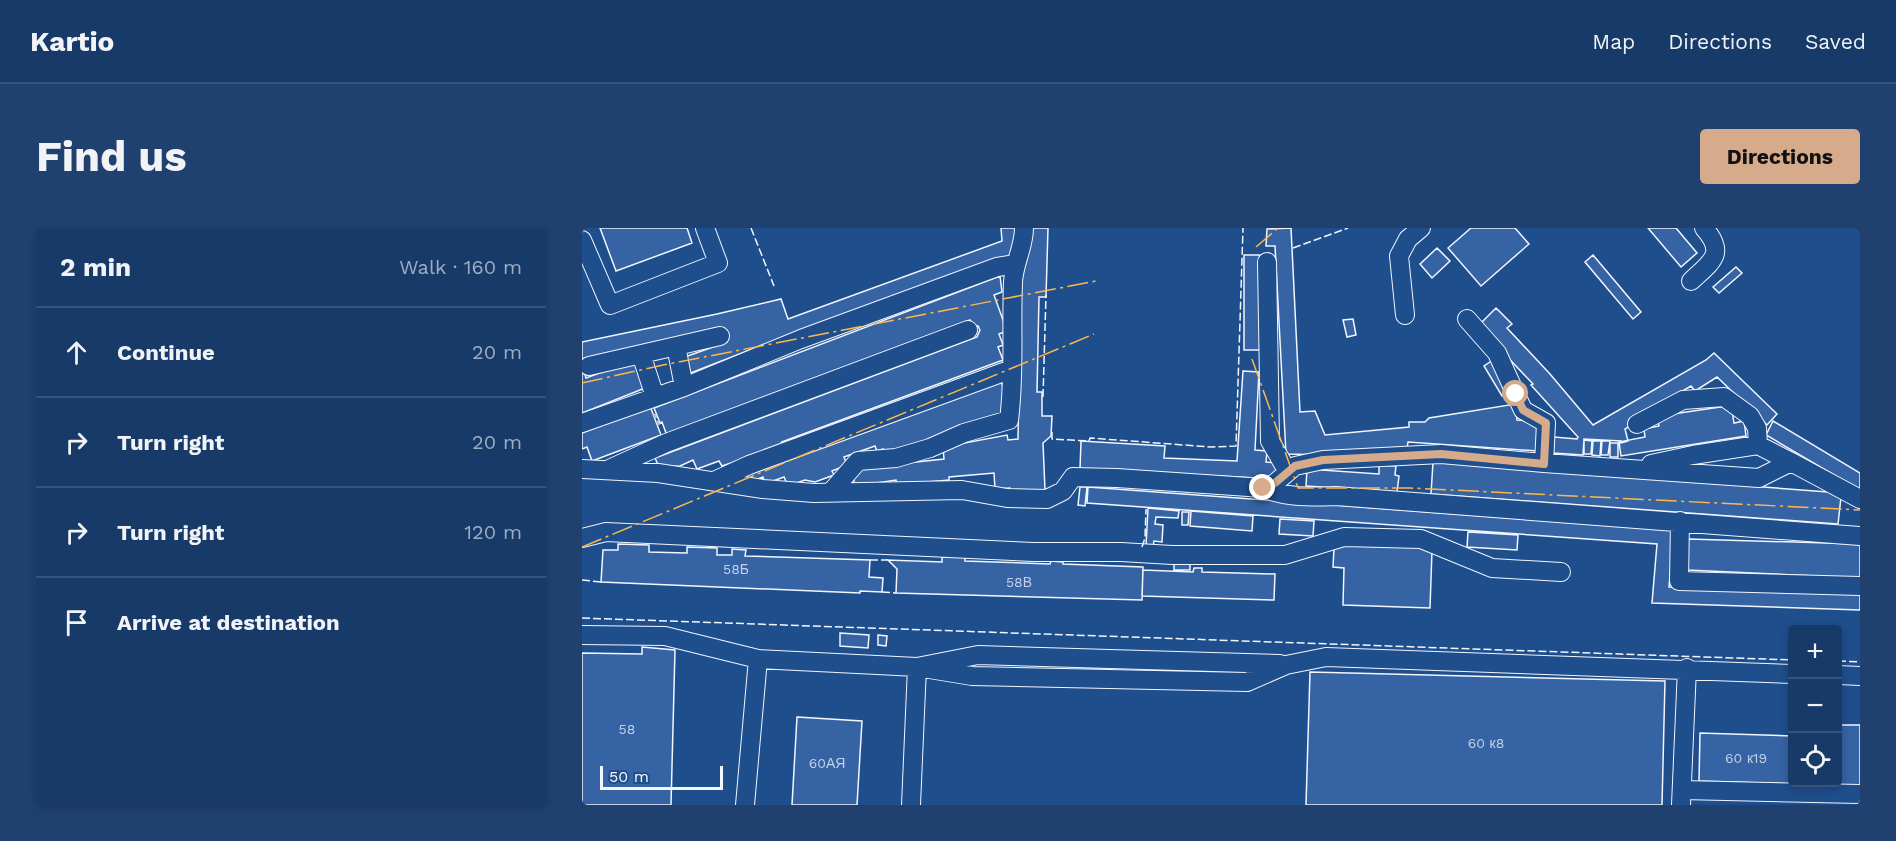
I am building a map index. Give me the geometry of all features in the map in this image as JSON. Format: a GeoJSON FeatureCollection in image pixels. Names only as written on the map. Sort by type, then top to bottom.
{"type":"FeatureCollection","features":[{"type":"Feature","properties":{"kind":"lane"},"geometry":{"type":"LineString","coordinates":[[582,240],[609,305],[718,262],[705,228]]}},
{"type":"Feature","properties":{"kind":"lane"},"geometry":{"type":"LineString","coordinates":[[830,493],[858,461],[896,458],[930,448],[964,433],[1009,420],[1012,401],[1013,279],[1021,254],[1024,228]]}},
{"type":"Feature","properties":{"kind":"lane"},"geometry":{"type":"LineString","coordinates":[[1405,315],[1399,256],[1408,239],[1421,228]]}},
{"type":"Feature","properties":{"kind":"lane"},"geometry":{"type":"LineString","coordinates":[[1691,280],[1714,258],[1716,249],[1713,238],[1704,228]]}},
{"type":"Feature","properties":{"kind":"lane"},"geometry":{"type":"LineString","coordinates":[[1267,262],[1270,441],[1288,472]]}},
{"type":"Feature","properties":{"kind":"lane"},"geometry":{"type":"LineString","coordinates":[[582,423],[684,387],[812,335],[997,267],[1016,264]]}},
{"type":"Feature","properties":{"kind":"lane"},"geometry":{"type":"LineString","coordinates":[[1467,319],[1497,353],[1523,410],[1546,423],[1544,464]]}},
{"type":"Feature","properties":{"kind":"lane"},"geometry":{"type":"LineString","coordinates":[[606,471],[666,443],[968,330]]}},
{"type":"Feature","properties":{"kind":"lane"},"geometry":{"type":"LineString","coordinates":[[589,366],[720,336]]}},
{"type":"Feature","properties":{"kind":"lane"},"geometry":{"type":"LineString","coordinates":[[676,346],[684,387]]}},
{"type":"Feature","properties":{"kind":"lane"},"geometry":{"type":"LineString","coordinates":[[641,354],[652,398]]}},
{"type":"Feature","properties":{"kind":"lane"},"geometry":{"type":"LineString","coordinates":[[714,482],[749,465],[1012,369]]}},
{"type":"Feature","properties":{"kind":"lane"},"geometry":{"type":"LineString","coordinates":[[1637,424],[1683,400],[1724,397],[1750,416],[1757,428],[1758,445]]}},
{"type":"Feature","properties":{"kind":"lane"},"geometry":{"type":"LineString","coordinates":[[1628,469],[1693,455],[1758,445],[1860,500]]}},
{"type":"Feature","properties":{"kind":"lane"},"geometry":{"type":"LineString","coordinates":[[1263,488],[1275,483],[1295,466],[1323,460],[1441,454],[1544,464],[1759,478],[1791,462]]}},
{"type":"Feature","properties":{"kind":"lane"},"geometry":{"type":"LineString","coordinates":[[582,469],[658,473],[763,489],[830,493],[962,490],[1007,498],[1047,499],[1063,491],[1073,477],[1117,478],[1263,488],[1279,495],[1336,496],[1860,536]]}},
{"type":"Feature","properties":{"kind":"lane"},"geometry":{"type":"LineString","coordinates":[[1680,521],[1679,581],[1860,586]]}},
{"type":"Feature","properties":{"kind":"lane"},"geometry":{"type":"LineString","coordinates":[[582,538],[606,532],[1034,552],[1273,555],[1285,555],[1344,537],[1421,539],[1492,568],[1561,572]]}},
{"type":"Feature","properties":{"kind":"lane"},"geometry":{"type":"LineString","coordinates":[[582,635],[665,636],[758,659],[917,667],[972,676],[1247,682],[1286,665],[1326,657],[1687,668],[1788,674]]}},
{"type":"Feature","properties":{"kind":"lane"},"geometry":{"type":"LineString","coordinates":[[745,805],[758,659]]}},
{"type":"Feature","properties":{"kind":"lane"},"geometry":{"type":"LineString","coordinates":[[911,805],[917,667]]}},
{"type":"Feature","properties":{"kind":"lane"},"geometry":{"type":"LineString","coordinates":[[1687,668],[1681,797],[1860,794]]}},
{"type":"Feature","properties":{"kind":"lane"},"geometry":{"type":"LineString","coordinates":[[1842,675],[1860,676]]}},
{"type":"Feature","properties":{"kind":"path"},"geometry":{"type":"LineString","coordinates":[[652,398],[666,443]]}},
{"type":"Feature","properties":{"kind":"building"},"geometry":{"type":"Polygon","coordinates":[[[600,228],[687,228],[692,243],[616,271],[600,228]]]}},
{"type":"Feature","properties":{"kind":"building"},"geometry":{"type":"Polygon","coordinates":[[[1001,228],[1017,228],[1016,257],[794,333],[688,374],[682,358],[727,342],[722,329],[582,359],[582,342],[781,299],[788,319],[1002,241],[1001,228]]]}},
{"type":"Feature","properties":{"kind":"building"},"geometry":{"type":"Polygon","coordinates":[[[1031,228],[1048,228],[1046,297],[1039,297],[1037,392],[1042,392],[1042,416],[1052,416],[1051,436],[1043,443],[1045,490],[1010,492],[1010,488],[995,489],[994,473],[897,485],[896,480],[877,483],[877,487],[854,487],[854,474],[859,468],[944,459],[943,447],[1007,435],[1008,440],[1018,439],[1021,264],[1031,228]]]}},
{"type":"Feature","properties":{"kind":"building"},"geometry":{"type":"Polygon","coordinates":[[[1291,228],[1300,412],[1315,411],[1325,435],[1409,427],[1409,422],[1425,422],[1429,418],[1515,404],[1517,420],[1534,421],[1540,428],[1538,451],[1408,442],[1407,449],[1325,455],[1286,454],[1275,246],[1266,246],[1267,229],[1291,228]]]}},
{"type":"Feature","properties":{"kind":"building"},"geometry":{"type":"Polygon","coordinates":[[[1471,228],[1515,228],[1529,244],[1481,286],[1448,248],[1471,228]]]}},
{"type":"Feature","properties":{"kind":"building"},"geometry":{"type":"Polygon","coordinates":[[[1648,228],[1676,228],[1697,253],[1681,267],[1648,228]]]}},
{"type":"Feature","properties":{"kind":"building"},"geometry":{"type":"Polygon","coordinates":[[[1437,248],[1450,261],[1432,278],[1420,264],[1437,248]]]}},
{"type":"Feature","properties":{"kind":"building"},"geometry":{"type":"Polygon","coordinates":[[[1244,255],[1260,255],[1262,350],[1244,350],[1244,255]]]}},
{"type":"Feature","properties":{"kind":"building"},"geometry":{"type":"Polygon","coordinates":[[[1593,255],[1641,312],[1633,319],[1585,262],[1593,255]]]}},
{"type":"Feature","properties":{"kind":"building"},"geometry":{"type":"Polygon","coordinates":[[[1736,267],[1742,273],[1719,293],[1713,287],[1736,267]]]}},
{"type":"Feature","properties":{"kind":"building"},"geometry":{"type":"Polygon","coordinates":[[[1000,276],[1002,292],[994,295],[1007,331],[999,334],[1003,345],[998,347],[1003,360],[782,442],[777,448],[722,466],[719,461],[697,469],[693,460],[680,466],[659,467],[655,458],[977,337],[980,330],[970,320],[669,433],[666,433],[662,422],[660,423],[654,408],[1000,276]]]}},
{"type":"Feature","properties":{"kind":"building"},"geometry":{"type":"Polygon","coordinates":[[[1496,308],[1512,324],[1507,328],[1593,425],[1706,360],[1714,353],[1777,414],[1767,425],[1717,377],[1695,391],[1691,386],[1631,421],[1633,424],[1625,429],[1628,441],[1621,443],[1621,441],[1584,439],[1583,455],[1553,453],[1554,437],[1577,439],[1578,437],[1531,385],[1533,384],[1478,326],[1496,308]]]}},
{"type":"Feature","properties":{"kind":"building"},"geometry":{"type":"Polygon","coordinates":[[[1353,319],[1356,335],[1347,337],[1343,320],[1353,319]]]}},
{"type":"Feature","properties":{"kind":"building"},"geometry":{"type":"Polygon","coordinates":[[[635,360],[645,388],[582,413],[582,367],[586,378],[635,360]]]}},
{"type":"Feature","properties":{"kind":"building"},"geometry":{"type":"Polygon","coordinates":[[[1493,360],[1511,390],[1502,396],[1484,366],[1493,360]]]}},
{"type":"Feature","properties":{"kind":"building"},"geometry":{"type":"Polygon","coordinates":[[[1243,371],[1259,372],[1255,450],[1267,451],[1266,462],[1277,463],[1275,479],[1080,469],[1081,441],[1165,446],[1164,458],[1237,461],[1243,371]]]}},
{"type":"Feature","properties":{"kind":"building"},"geometry":{"type":"Polygon","coordinates":[[[1001,381],[1006,396],[1003,415],[885,455],[883,449],[877,451],[875,446],[844,457],[847,465],[832,471],[834,475],[815,482],[805,480],[788,486],[784,477],[765,484],[763,477],[750,482],[747,475],[1001,381]]]}},
{"type":"Feature","properties":{"kind":"building"},"geometry":{"type":"Polygon","coordinates":[[[650,406],[661,435],[592,461],[587,447],[582,449],[582,433],[650,406]]]}},
{"type":"Feature","properties":{"kind":"building"},"geometry":{"type":"Polygon","coordinates":[[[1727,406],[1732,410],[1734,423],[1744,421],[1746,436],[1621,456],[1619,442],[1645,437],[1644,429],[1659,426],[1658,420],[1666,415],[1727,406]]]}},
{"type":"Feature","properties":{"kind":"building"},"geometry":{"type":"Polygon","coordinates":[[[1773,421],[1860,473],[1860,490],[1766,435],[1773,421]]]}},
{"type":"Feature","properties":{"kind":"building"},"geometry":{"type":"Polygon","coordinates":[[[1584,440],[1592,441],[1591,454],[1584,454],[1584,440]]]}},
{"type":"Feature","properties":{"kind":"building"},"geometry":{"type":"Polygon","coordinates":[[[1593,441],[1601,441],[1600,456],[1592,455],[1593,441]]]}},
{"type":"Feature","properties":{"kind":"building"},"geometry":{"type":"Polygon","coordinates":[[[1602,441],[1610,441],[1608,455],[1601,455],[1602,441]]]}},
{"type":"Feature","properties":{"kind":"building"},"geometry":{"type":"Polygon","coordinates":[[[1610,443],[1618,443],[1618,457],[1610,457],[1610,443]]]}},
{"type":"Feature","properties":{"kind":"building"},"geometry":{"type":"Polygon","coordinates":[[[1433,462],[1828,492],[1841,497],[1838,524],[1431,494],[1433,462]]]}},
{"type":"Feature","properties":{"kind":"building"},"geometry":{"type":"Polygon","coordinates":[[[1379,465],[1396,466],[1395,475],[1399,476],[1397,492],[1306,486],[1307,469],[1379,474],[1379,465]]]}},
{"type":"Feature","properties":{"kind":"building"},"geometry":{"type":"Polygon","coordinates":[[[1080,487],[1087,487],[1085,506],[1078,505],[1080,487]]]}},
{"type":"Feature","properties":{"kind":"building"},"geometry":{"type":"Polygon","coordinates":[[[1088,487],[1674,530],[1669,587],[1860,593],[1860,610],[1652,603],[1657,544],[1087,503],[1088,487]]]}},
{"type":"Feature","properties":{"kind":"building"},"geometry":{"type":"Polygon","coordinates":[[[1148,508],[1179,511],[1178,518],[1156,517],[1155,524],[1163,525],[1162,542],[1154,541],[1153,547],[1146,546],[1148,508]]]}},
{"type":"Feature","properties":{"kind":"building"},"geometry":{"type":"Polygon","coordinates":[[[1191,511],[1253,516],[1252,531],[1190,526],[1191,511]]]}},
{"type":"Feature","properties":{"kind":"building"},"geometry":{"type":"Polygon","coordinates":[[[1182,512],[1189,512],[1188,525],[1182,525],[1182,512]]]}},
{"type":"Feature","properties":{"kind":"building"},"geometry":{"type":"Polygon","coordinates":[[[1280,519],[1314,521],[1313,536],[1279,534],[1280,519]]]}},
{"type":"Feature","properties":{"kind":"building"},"geometry":{"type":"Polygon","coordinates":[[[1468,532],[1518,535],[1517,550],[1467,547],[1468,532]]]}},
{"type":"Feature","properties":{"kind":"building"},"geometry":{"type":"Polygon","coordinates":[[[1688,539],[1860,544],[1860,578],[1687,570],[1688,539]]]}},
{"type":"Feature","properties":{"kind":"building"},"geometry":{"type":"Polygon","coordinates":[[[1345,543],[1421,546],[1432,550],[1430,608],[1343,605],[1344,568],[1333,567],[1334,548],[1345,543]]]}},
{"type":"Feature","properties":{"kind":"building"},"geometry":{"type":"Polygon","coordinates":[[[618,544],[649,545],[649,552],[687,553],[687,547],[717,548],[717,555],[732,555],[732,549],[746,550],[745,556],[870,560],[869,577],[883,578],[882,592],[601,582],[603,550],[618,550],[618,544]]]}},
{"type":"Feature","properties":{"kind":"building"},"geometry":{"type":"Polygon","coordinates":[[[942,557],[965,557],[965,561],[1050,564],[1051,561],[1063,562],[1063,564],[1143,567],[1142,600],[896,593],[897,569],[888,560],[942,562],[942,557]]]}},
{"type":"Feature","properties":{"kind":"building"},"geometry":{"type":"Polygon","coordinates":[[[1174,562],[1190,563],[1190,570],[1174,570],[1174,562]]]}},
{"type":"Feature","properties":{"kind":"building"},"geometry":{"type":"Polygon","coordinates":[[[1194,568],[1202,568],[1202,572],[1275,574],[1274,600],[1142,596],[1143,570],[1193,572],[1194,568]]]}},
{"type":"Feature","properties":{"kind":"building"},"geometry":{"type":"Polygon","coordinates":[[[840,633],[869,635],[868,648],[840,646],[840,633]]]}},
{"type":"Feature","properties":{"kind":"building"},"geometry":{"type":"Polygon","coordinates":[[[878,635],[887,636],[886,646],[878,645],[878,635]]]}},
{"type":"Feature","properties":{"kind":"building"},"geometry":{"type":"Polygon","coordinates":[[[642,647],[675,650],[671,805],[582,805],[582,653],[642,654],[642,647]]]}},
{"type":"Feature","properties":{"kind":"building"},"geometry":{"type":"Polygon","coordinates":[[[1310,672],[1665,681],[1662,805],[1306,805],[1310,672]]]}},
{"type":"Feature","properties":{"kind":"building"},"geometry":{"type":"Polygon","coordinates":[[[797,717],[862,721],[857,805],[792,805],[797,717]]]}},
{"type":"Feature","properties":{"kind":"building"},"geometry":{"type":"Polygon","coordinates":[[[1842,725],[1860,725],[1860,786],[1842,785],[1842,725]]]}},
{"type":"Feature","properties":{"kind":"building"},"geometry":{"type":"Polygon","coordinates":[[[1700,733],[1788,736],[1788,784],[1699,781],[1700,733]]]}},
{"type":"Feature","properties":{"kind":"fence"},"geometry":{"type":"LineString","coordinates":[[751,228],[774,286]]}},
{"type":"Feature","properties":{"kind":"fence"},"geometry":{"type":"LineString","coordinates":[[1052,432],[1052,439],[1089,441],[1090,438],[1211,447],[1236,446],[1243,228]]}},
{"type":"Feature","properties":{"kind":"fence"},"geometry":{"type":"LineString","coordinates":[[1293,248],[1348,228]]}},
{"type":"Feature","properties":{"kind":"fence"},"geometry":{"type":"LineString","coordinates":[[1043,397],[1046,295]]}},
{"type":"Feature","properties":{"kind":"fence"},"geometry":{"type":"LineString","coordinates":[[1142,547],[1145,538],[1146,509]]}},
{"type":"Feature","properties":{"kind":"fence"},"geometry":{"type":"LineString","coordinates":[[870,560],[888,560]]}},
{"type":"Feature","properties":{"kind":"fence"},"geometry":{"type":"LineString","coordinates":[[582,580],[601,582]]}},
{"type":"Feature","properties":{"kind":"fence"},"geometry":{"type":"LineString","coordinates":[[882,592],[896,593]]}},
{"type":"Feature","properties":{"kind":"fence"},"geometry":{"type":"LineString","coordinates":[[582,618],[1788,660]]}},
{"type":"Feature","properties":{"kind":"fence"},"geometry":{"type":"LineString","coordinates":[[1842,661],[1860,662]]}},
{"type":"Feature","properties":{"kind":"power"},"geometry":{"type":"LineString","coordinates":[[1256,247],[1278,228]]}},
{"type":"Feature","properties":{"kind":"power"},"geometry":{"type":"LineString","coordinates":[[582,383],[663,365],[1096,281]]}},
{"type":"Feature","properties":{"kind":"power"},"geometry":{"type":"LineString","coordinates":[[582,547],[1094,334]]}},
{"type":"Feature","properties":{"kind":"power"},"geometry":{"type":"LineString","coordinates":[[1252,359],[1298,488],[1410,488],[1860,510]]}},
{"type":"Feature","properties":{"kind":"route"},"geometry":{"type":"LineString","coordinates":[[1263,488],[1275,483],[1295,466],[1323,460],[1441,454],[1544,464],[1546,423],[1523,410],[1516,394]]}}]}
